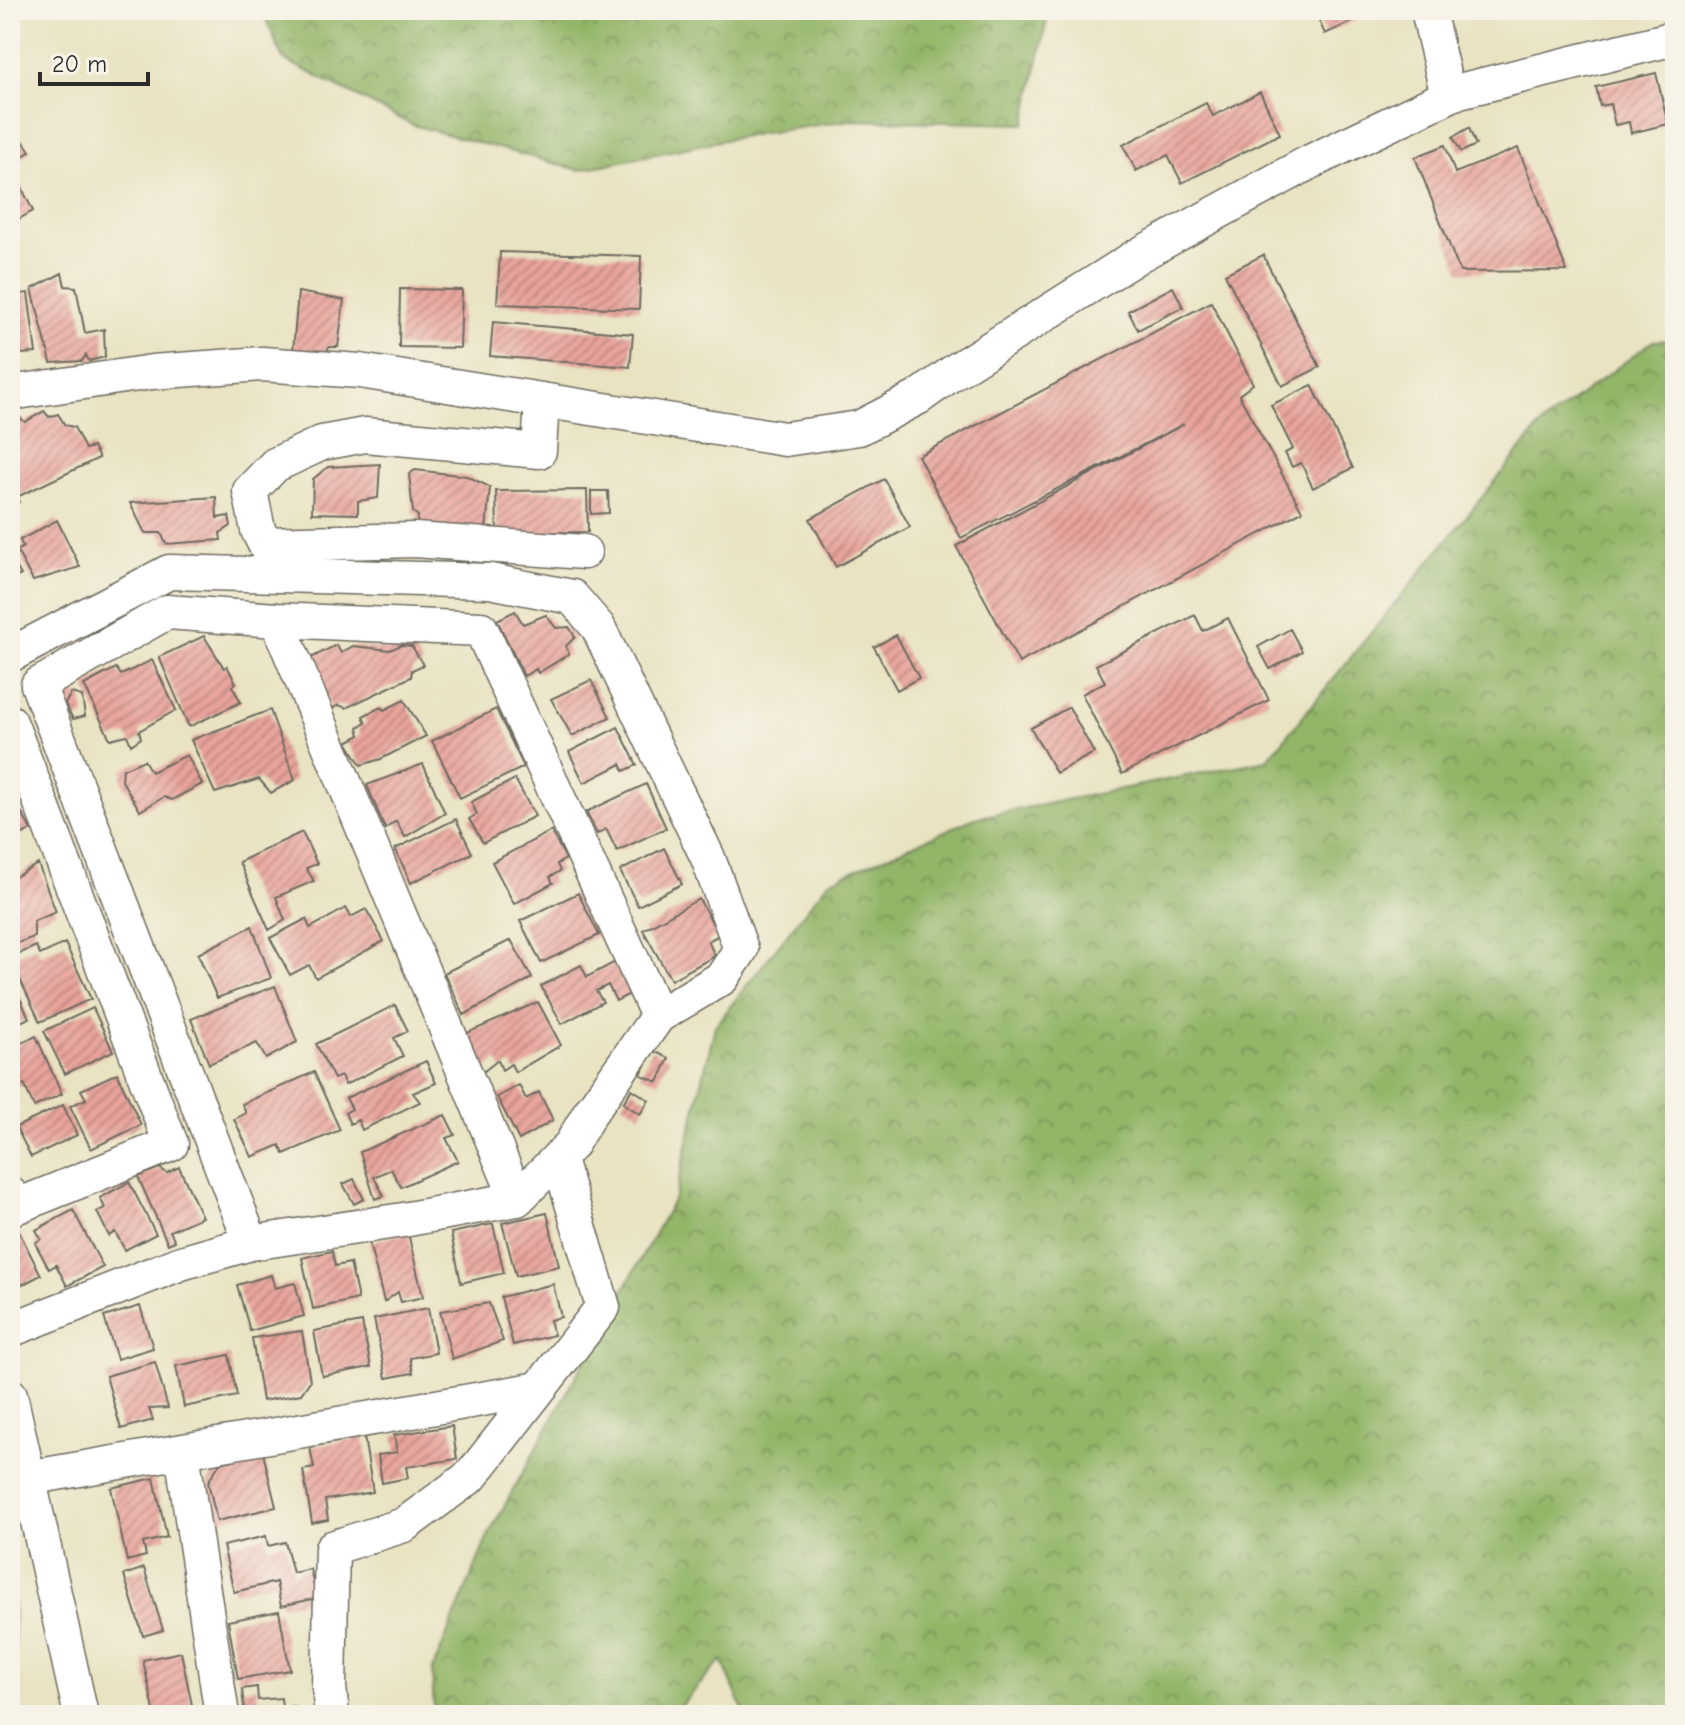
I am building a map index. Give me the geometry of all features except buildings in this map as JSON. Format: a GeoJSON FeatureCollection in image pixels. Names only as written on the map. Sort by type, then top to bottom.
{"type":"FeatureCollection","features":[{"type":"Feature","properties":{"kind":"street"},"geometry":{"type":"LineString","coordinates":[[1428,10],[1448,96]]}},
{"type":"Feature","properties":{"kind":"street"},"geometry":{"type":"LineString","coordinates":[[10,393],[152,372],[262,364],[360,371],[785,439],[859,428],[919,397],[1139,255],[1310,162],[1448,96],[1675,38]]}},
{"type":"Feature","properties":{"kind":"street"},"geometry":{"type":"LineString","coordinates":[[280,575],[258,530],[250,491],[275,465],[322,443],[365,435],[539,451],[542,400]]}},
{"type":"Feature","properties":{"kind":"street"},"geometry":{"type":"LineString","coordinates":[[265,544],[415,540],[584,552]]}},
{"type":"Feature","properties":{"kind":"street"},"geometry":{"type":"LineString","coordinates":[[10,655],[169,572],[490,581],[572,597],[598,627],[708,858],[741,949],[722,978],[658,1016],[589,1114],[571,1145],[517,1199],[251,1243],[181,1263],[10,1330]]}},
{"type":"Feature","properties":{"kind":"street"},"geometry":{"type":"LineString","coordinates":[[251,1243],[38,685],[167,612],[481,629],[658,1016]]}},
{"type":"Feature","properties":{"kind":"street"},"geometry":{"type":"LineString","coordinates":[[277,620],[517,1199]]}},
{"type":"Feature","properties":{"kind":"street"},"geometry":{"type":"LineString","coordinates":[[10,722],[171,1144],[15,1207],[10,1194]]}},
{"type":"Feature","properties":{"kind":"street"},"geometry":{"type":"LineString","coordinates":[[332,1715],[329,1687],[332,1548],[404,1525],[471,1476],[603,1307],[559,1159]]}},
{"type":"Feature","properties":{"kind":"street"},"geometry":{"type":"LineString","coordinates":[[28,1478],[539,1389]]}},
{"type":"Feature","properties":{"kind":"street"},"geometry":{"type":"LineString","coordinates":[[10,1395],[81,1715]]}},
{"type":"Feature","properties":{"kind":"street"},"geometry":{"type":"LineString","coordinates":[[182,1452],[222,1715]]}},
{"type":"Feature","properties":{"kind":"green space"},"geometry":{"type":"Polygon","coordinates":[[[262,10],[1049,10],[1025,124],[850,120],[738,137],[579,170],[413,125],[283,59],[262,10]]]}},
{"type":"Feature","properties":{"kind":"green space"},"geometry":{"type":"Polygon","coordinates":[[[1675,340],[1675,1715],[745,1715],[722,1660],[672,1715],[434,1715],[432,1671],[489,1534],[675,1197],[715,1026],[829,881],[975,818],[1267,760],[1542,424],[1653,341],[1675,340]]]}},
{"type":"Feature","properties":{"kind":"green space"},"geometry":{"type":"Polygon","coordinates":[[[10,1574],[13,1582],[16,1715],[10,1715],[10,1574]]]}}]}
